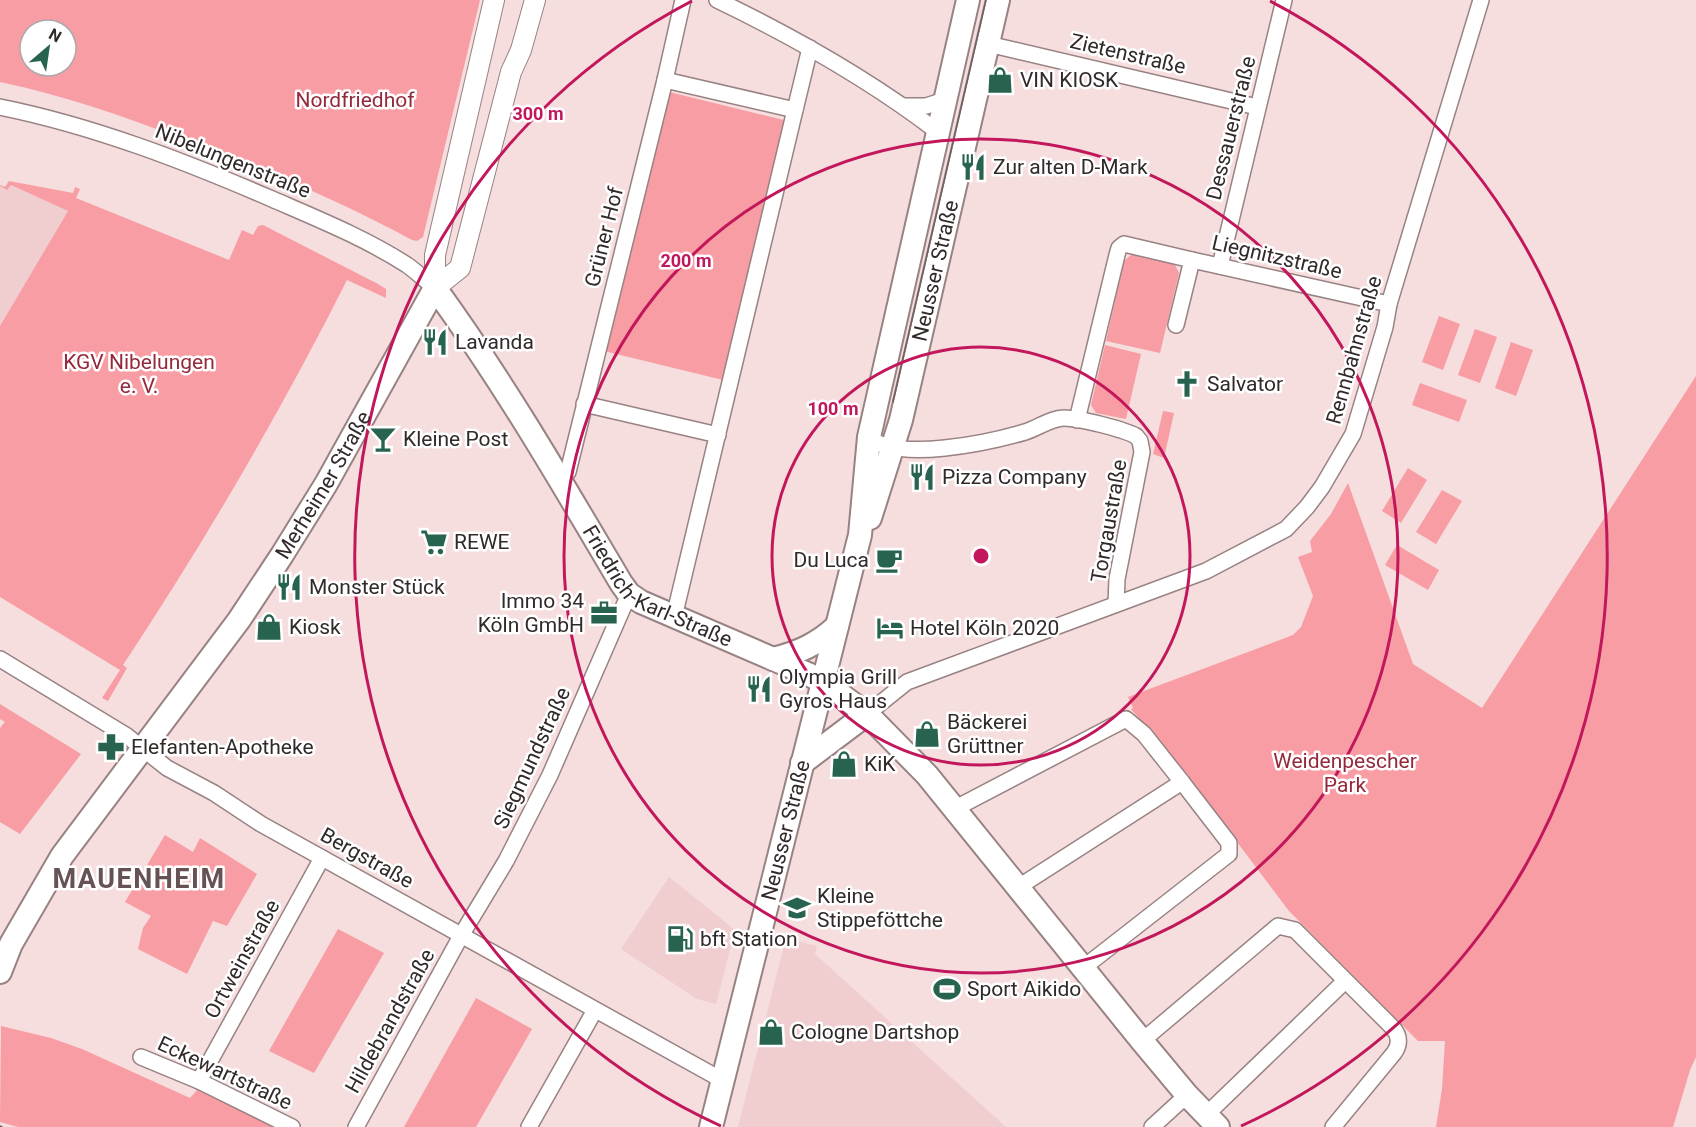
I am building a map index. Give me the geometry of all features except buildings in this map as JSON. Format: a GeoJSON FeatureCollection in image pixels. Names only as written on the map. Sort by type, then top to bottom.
{"type":"FeatureCollection","features":[{"type":"Feature","properties":{"kind":"main road","name":"Neusser Straße"},"geometry":{"type":"LineString","coordinates":[[711,1127],[860,535],[869,437],[968,0]]}},
{"type":"Feature","properties":{"kind":"main road","name":"Neusser Straße"},"geometry":{"type":"LineString","coordinates":[[860,535],[872,517],[901,420],[998,0]]}},
{"type":"Feature","properties":{"kind":"main road","name":"Friedrich-Karl-Straße"},"geometry":{"type":"LineString","coordinates":[[435,288],[476,345],[629,594],[674,617],[823,682],[867,714],[927,775],[1186,1095],[1212,1121]]}},
{"type":"Feature","properties":{"kind":"main road","name":"Merheimer Straße"},"geometry":{"type":"LineString","coordinates":[[0,972],[10,944],[62,856],[239,620],[282,555],[326,484],[435,288]]}},
{"type":"Feature","properties":{"kind":"main road"},"geometry":{"type":"LineString","coordinates":[[773,659],[810,647],[837,627]]}},
{"type":"Feature","properties":{"kind":"main road"},"geometry":{"type":"LineString","coordinates":[[802,763],[867,714]]}},
{"type":"Feature","properties":{"kind":"street","name":"Merheimer Straße"},"geometry":{"type":"LineString","coordinates":[[435,288],[435,255],[494,0]]}},
{"type":"Feature","properties":{"kind":"street","name":"Grüner Hof"},"geometry":{"type":"LineString","coordinates":[[559,479],[568,472],[683,0]]}},
{"type":"Feature","properties":{"kind":"street"},"geometry":{"type":"LineString","coordinates":[[717,0],[810,48],[903,106],[938,132]]}},
{"type":"Feature","properties":{"kind":"street","name":"Dessauerstraße"},"geometry":{"type":"LineString","coordinates":[[1220,266],[1284,0]]}},
{"type":"Feature","properties":{"kind":"street","name":"Rennbahnstraße"},"geometry":{"type":"LineString","coordinates":[[867,714],[907,682],[1206,571],[1277,534],[1297,518],[1322,487],[1354,433],[1385,327],[1389,304],[1481,0]]}},
{"type":"Feature","properties":{"kind":"street","name":"Merheimer Straße"},"geometry":{"type":"LineString","coordinates":[[435,288],[460,268],[511,72],[521,50],[534,3]]}},
{"type":"Feature","properties":{"kind":"street","name":"Zietenstraße"},"geometry":{"type":"LineString","coordinates":[[988,44],[1257,107]]}},
{"type":"Feature","properties":{"kind":"street"},"geometry":{"type":"LineString","coordinates":[[674,617],[810,48]]}},
{"type":"Feature","properties":{"kind":"street"},"geometry":{"type":"LineString","coordinates":[[665,80],[795,110]]}},
{"type":"Feature","properties":{"kind":"street"},"geometry":{"type":"LineString","coordinates":[[903,106],[926,106],[945,100]]}},
{"type":"Feature","properties":{"kind":"street","name":"Nibelungenstraße"},"geometry":{"type":"LineString","coordinates":[[0,106],[44,115],[119,138],[244,186],[341,230],[408,266],[435,288]]}},
{"type":"Feature","properties":{"kind":"street","name":"Liegnitzstraße"},"geometry":{"type":"LineString","coordinates":[[1077,420],[1119,248],[1124,244],[1389,304]]}},
{"type":"Feature","properties":{"kind":"street"},"geometry":{"type":"LineString","coordinates":[[1176,325],[1192,260]]}},
{"type":"Feature","properties":{"kind":"street"},"geometry":{"type":"LineString","coordinates":[[584,404],[718,435]]}},
{"type":"Feature","properties":{"kind":"street"},"geometry":{"type":"LineString","coordinates":[[869,437],[875,443],[892,447],[937,451],[1015,435],[1058,418],[1077,420]]}},
{"type":"Feature","properties":{"kind":"street","name":"Torgaustraße"},"geometry":{"type":"LineString","coordinates":[[1077,420],[1130,433],[1136,436],[1142,446],[1117,579],[1116,604]]}},
{"type":"Feature","properties":{"kind":"street","name":"Siegmundstraße"},"geometry":{"type":"LineString","coordinates":[[462,934],[506,861],[550,775],[629,594]]}},
{"type":"Feature","properties":{"kind":"street","name":"Bergstraße"},"geometry":{"type":"LineString","coordinates":[[0,659],[127,736],[167,768],[214,793],[261,824],[722,1080]]}},
{"type":"Feature","properties":{"kind":"street"},"geometry":{"type":"LineString","coordinates":[[954,810],[1126,719],[1144,734],[1229,843],[1229,854],[1083,968]]}},
{"type":"Feature","properties":{"kind":"street"},"geometry":{"type":"LineString","coordinates":[[1017,888],[1182,782]]}},
{"type":"Feature","properties":{"kind":"street","name":"Ortweinstraße"},"geometry":{"type":"LineString","coordinates":[[199,1081],[322,858]]}},
{"type":"Feature","properties":{"kind":"street"},"geometry":{"type":"LineString","coordinates":[[1142,1041],[1278,926],[1295,930],[1393,1028],[1399,1042],[1394,1053],[1333,1127]]}},
{"type":"Feature","properties":{"kind":"street","name":"Hildebrandstraße"},"geometry":{"type":"LineString","coordinates":[[356,1127],[462,934]]}},
{"type":"Feature","properties":{"kind":"street","name":"Friedrich-Karl-Straße"},"geometry":{"type":"LineString","coordinates":[[1212,1121],[1345,981]]}},
{"type":"Feature","properties":{"kind":"street"},"geometry":{"type":"LineString","coordinates":[[529,1127],[595,1010]]}},
{"type":"Feature","properties":{"kind":"street","name":"Eckewartstraße"},"geometry":{"type":"LineString","coordinates":[[141,1057],[199,1081],[292,1127]]}},
{"type":"Feature","properties":{"kind":"street"},"geometry":{"type":"LineString","coordinates":[[1152,1127],[1186,1095]]}},
{"type":"Feature","properties":{"kind":"shaded area"},"geometry":{"type":"Polygon","coordinates":[[[11,185],[68,211],[0,326],[0,186],[7,189],[11,185]]]}},
{"type":"Feature","properties":{"kind":"shaded area","name":"bft Station"},"geometry":{"type":"Polygon","coordinates":[[[669,877],[735,930],[716,1004],[697,999],[621,949],[669,877]]]}},
{"type":"Feature","properties":{"kind":"shaded area"},"geometry":{"type":"Polygon","coordinates":[[[786,938],[817,946],[815,954],[1006,1127],[738,1127],[786,938]]]}},
{"type":"Feature","properties":{"kind":"green space","name":"Nordfriedhof"},"geometry":{"type":"Polygon","coordinates":[[[0,0],[480,0],[423,237],[417,241],[270,173],[138,122],[47,93],[0,82],[0,0]]]}},
{"type":"Feature","properties":{"kind":"green space"},"geometry":{"type":"Polygon","coordinates":[[[665,91],[784,120],[727,381],[604,351],[665,91]]]}},
{"type":"Feature","properties":{"kind":"green space","name":"KGV Nibelungen e. V."},"geometry":{"type":"Polygon","coordinates":[[[9,181],[73,193],[75,187],[80,189],[76,198],[229,260],[242,230],[253,235],[258,226],[263,225],[386,289],[386,298],[347,280],[241,476],[123,665],[127,668],[108,701],[102,698],[120,670],[0,597],[0,326],[68,211],[11,185],[7,190],[0,186],[5,187],[9,181]]]}},
{"type":"Feature","properties":{"kind":"green space"},"geometry":{"type":"Polygon","coordinates":[[[1133,253],[1173,261],[1179,273],[1160,353],[1106,341],[1124,261],[1133,253]]]}},
{"type":"Feature","properties":{"kind":"green space"},"geometry":{"type":"Polygon","coordinates":[[[1439,316],[1460,324],[1443,370],[1422,362],[1439,316]]]}},
{"type":"Feature","properties":{"kind":"green space"},"geometry":{"type":"Polygon","coordinates":[[[1475,329],[1497,337],[1480,383],[1458,375],[1475,329]]]}},
{"type":"Feature","properties":{"kind":"green space"},"geometry":{"type":"Polygon","coordinates":[[[1511,342],[1533,350],[1516,396],[1495,388],[1511,342]]]}},
{"type":"Feature","properties":{"kind":"green space"},"geometry":{"type":"Polygon","coordinates":[[[1105,345],[1141,354],[1126,419],[1096,413],[1091,405],[1105,345]]]}},
{"type":"Feature","properties":{"kind":"green space","name":"Weidenpescher Park"},"geometry":{"type":"Polygon","coordinates":[[[1696,376],[1696,1057],[1673,1127],[1436,1127],[1442,1089],[1445,1041],[1418,1041],[1289,911],[1185,773],[1131,709],[1133,708],[1128,697],[1293,635],[1301,627],[1313,596],[1298,557],[1312,552],[1310,541],[1331,514],[1348,483],[1413,664],[1482,708],[1696,376]]]}},
{"type":"Feature","properties":{"kind":"green space"},"geometry":{"type":"Polygon","coordinates":[[[1420,383],[1467,400],[1459,422],[1412,405],[1420,383]]]}},
{"type":"Feature","properties":{"kind":"green space"},"geometry":{"type":"Polygon","coordinates":[[[1163,411],[1174,413],[1164,458],[1153,454],[1163,411]]]}},
{"type":"Feature","properties":{"kind":"green space"},"geometry":{"type":"Polygon","coordinates":[[[1408,468],[1427,480],[1401,523],[1382,511],[1408,468]]]}},
{"type":"Feature","properties":{"kind":"green space"},"geometry":{"type":"Polygon","coordinates":[[[1442,490],[1462,501],[1436,544],[1416,532],[1442,490]]]}},
{"type":"Feature","properties":{"kind":"green space"},"geometry":{"type":"Polygon","coordinates":[[[1397,545],[1439,570],[1428,590],[1385,565],[1397,545]]]}},
{"type":"Feature","properties":{"kind":"green space"},"geometry":{"type":"Polygon","coordinates":[[[0,704],[81,754],[20,834],[0,822],[0,728],[5,722],[0,719],[0,704]]]}},
{"type":"Feature","properties":{"kind":"green space"},"geometry":{"type":"Polygon","coordinates":[[[165,835],[193,852],[200,838],[257,874],[227,926],[213,921],[187,974],[138,949],[143,928],[151,916],[125,902],[165,835]]]}},
{"type":"Feature","properties":{"kind":"green space"},"geometry":{"type":"Polygon","coordinates":[[[338,929],[384,953],[314,1073],[269,1051],[338,929]]]}},
{"type":"Feature","properties":{"kind":"green space"},"geometry":{"type":"Polygon","coordinates":[[[476,998],[532,1029],[476,1127],[404,1127],[476,998]]]}},
{"type":"Feature","properties":{"kind":"green space"},"geometry":{"type":"Polygon","coordinates":[[[1,1026],[51,1038],[82,1049],[190,1098],[198,1089],[278,1127],[18,1127],[0,1122],[1,1026]]]}},
{"type":"Feature","properties":{"kind":"tram line"},"geometry":{"type":"LineString","coordinates":[[893,402],[986,0]]}},
{"type":"Feature","properties":{"kind":"place","name":"VIN KIOSK"},"geometry":{"type":"Point","coordinates":[1000,80]}},
{"type":"Feature","properties":{"kind":"place","name":"Zur alten D-Mark"},"geometry":{"type":"Point","coordinates":[973,167]}},
{"type":"Feature","properties":{"kind":"place","name":"Lavanda"},"geometry":{"type":"Point","coordinates":[435,342]}},
{"type":"Feature","properties":{"kind":"place","name":"Salvator"},"geometry":{"type":"Point","coordinates":[1187,384]}},
{"type":"Feature","properties":{"kind":"place","name":"Kleine Post"},"geometry":{"type":"Point","coordinates":[383,439]}},
{"type":"Feature","properties":{"kind":"place","name":"Pizza Company"},"geometry":{"type":"Point","coordinates":[922,477]}},
{"type":"Feature","properties":{"kind":"place","name":"REWE"},"geometry":{"type":"Point","coordinates":[434,542]}},
{"type":"Feature","properties":{"kind":"place","name":"Du Luca"},"geometry":{"type":"Point","coordinates":[889,560]}},
{"type":"Feature","properties":{"kind":"place","name":"Monster Stück"},"geometry":{"type":"Point","coordinates":[289,587]}},
{"type":"Feature","properties":{"kind":"place","name":"Immo 34 Köln GmbH"},"geometry":{"type":"Point","coordinates":[604,613]}},
{"type":"Feature","properties":{"kind":"place","name":"Kiosk"},"geometry":{"type":"Point","coordinates":[269,627]}},
{"type":"Feature","properties":{"kind":"place","name":"Hotel Köln 2020"},"geometry":{"type":"Point","coordinates":[890,628]}},
{"type":"Feature","properties":{"kind":"place","name":"Olympia Grill Gyros Haus"},"geometry":{"type":"Point","coordinates":[759,689]}},
{"type":"Feature","properties":{"kind":"place","name":"Bäckerei Grüttner"},"geometry":{"type":"Point","coordinates":[927,734]}},
{"type":"Feature","properties":{"kind":"place","name":"Elefanten-Apotheke"},"geometry":{"type":"Point","coordinates":[111,747]}},
{"type":"Feature","properties":{"kind":"place","name":"KiK"},"geometry":{"type":"Point","coordinates":[844,764]}},
{"type":"Feature","properties":{"kind":"place","name":"Kleine Stippeföttche"},"geometry":{"type":"Point","coordinates":[797,908]}},
{"type":"Feature","properties":{"kind":"place","name":"bft Station"},"geometry":{"type":"Point","coordinates":[680,939]}},
{"type":"Feature","properties":{"kind":"place","name":"Sport Aikido"},"geometry":{"type":"Point","coordinates":[947,989]}},
{"type":"Feature","properties":{"kind":"place","name":"Cologne Dartshop"},"geometry":{"type":"Point","coordinates":[771,1032]}},
{"type":"Feature","properties":{"kind":"district","name":"MAUENHEIM"},"geometry":{"type":"Point","coordinates":[139,879]}}]}
